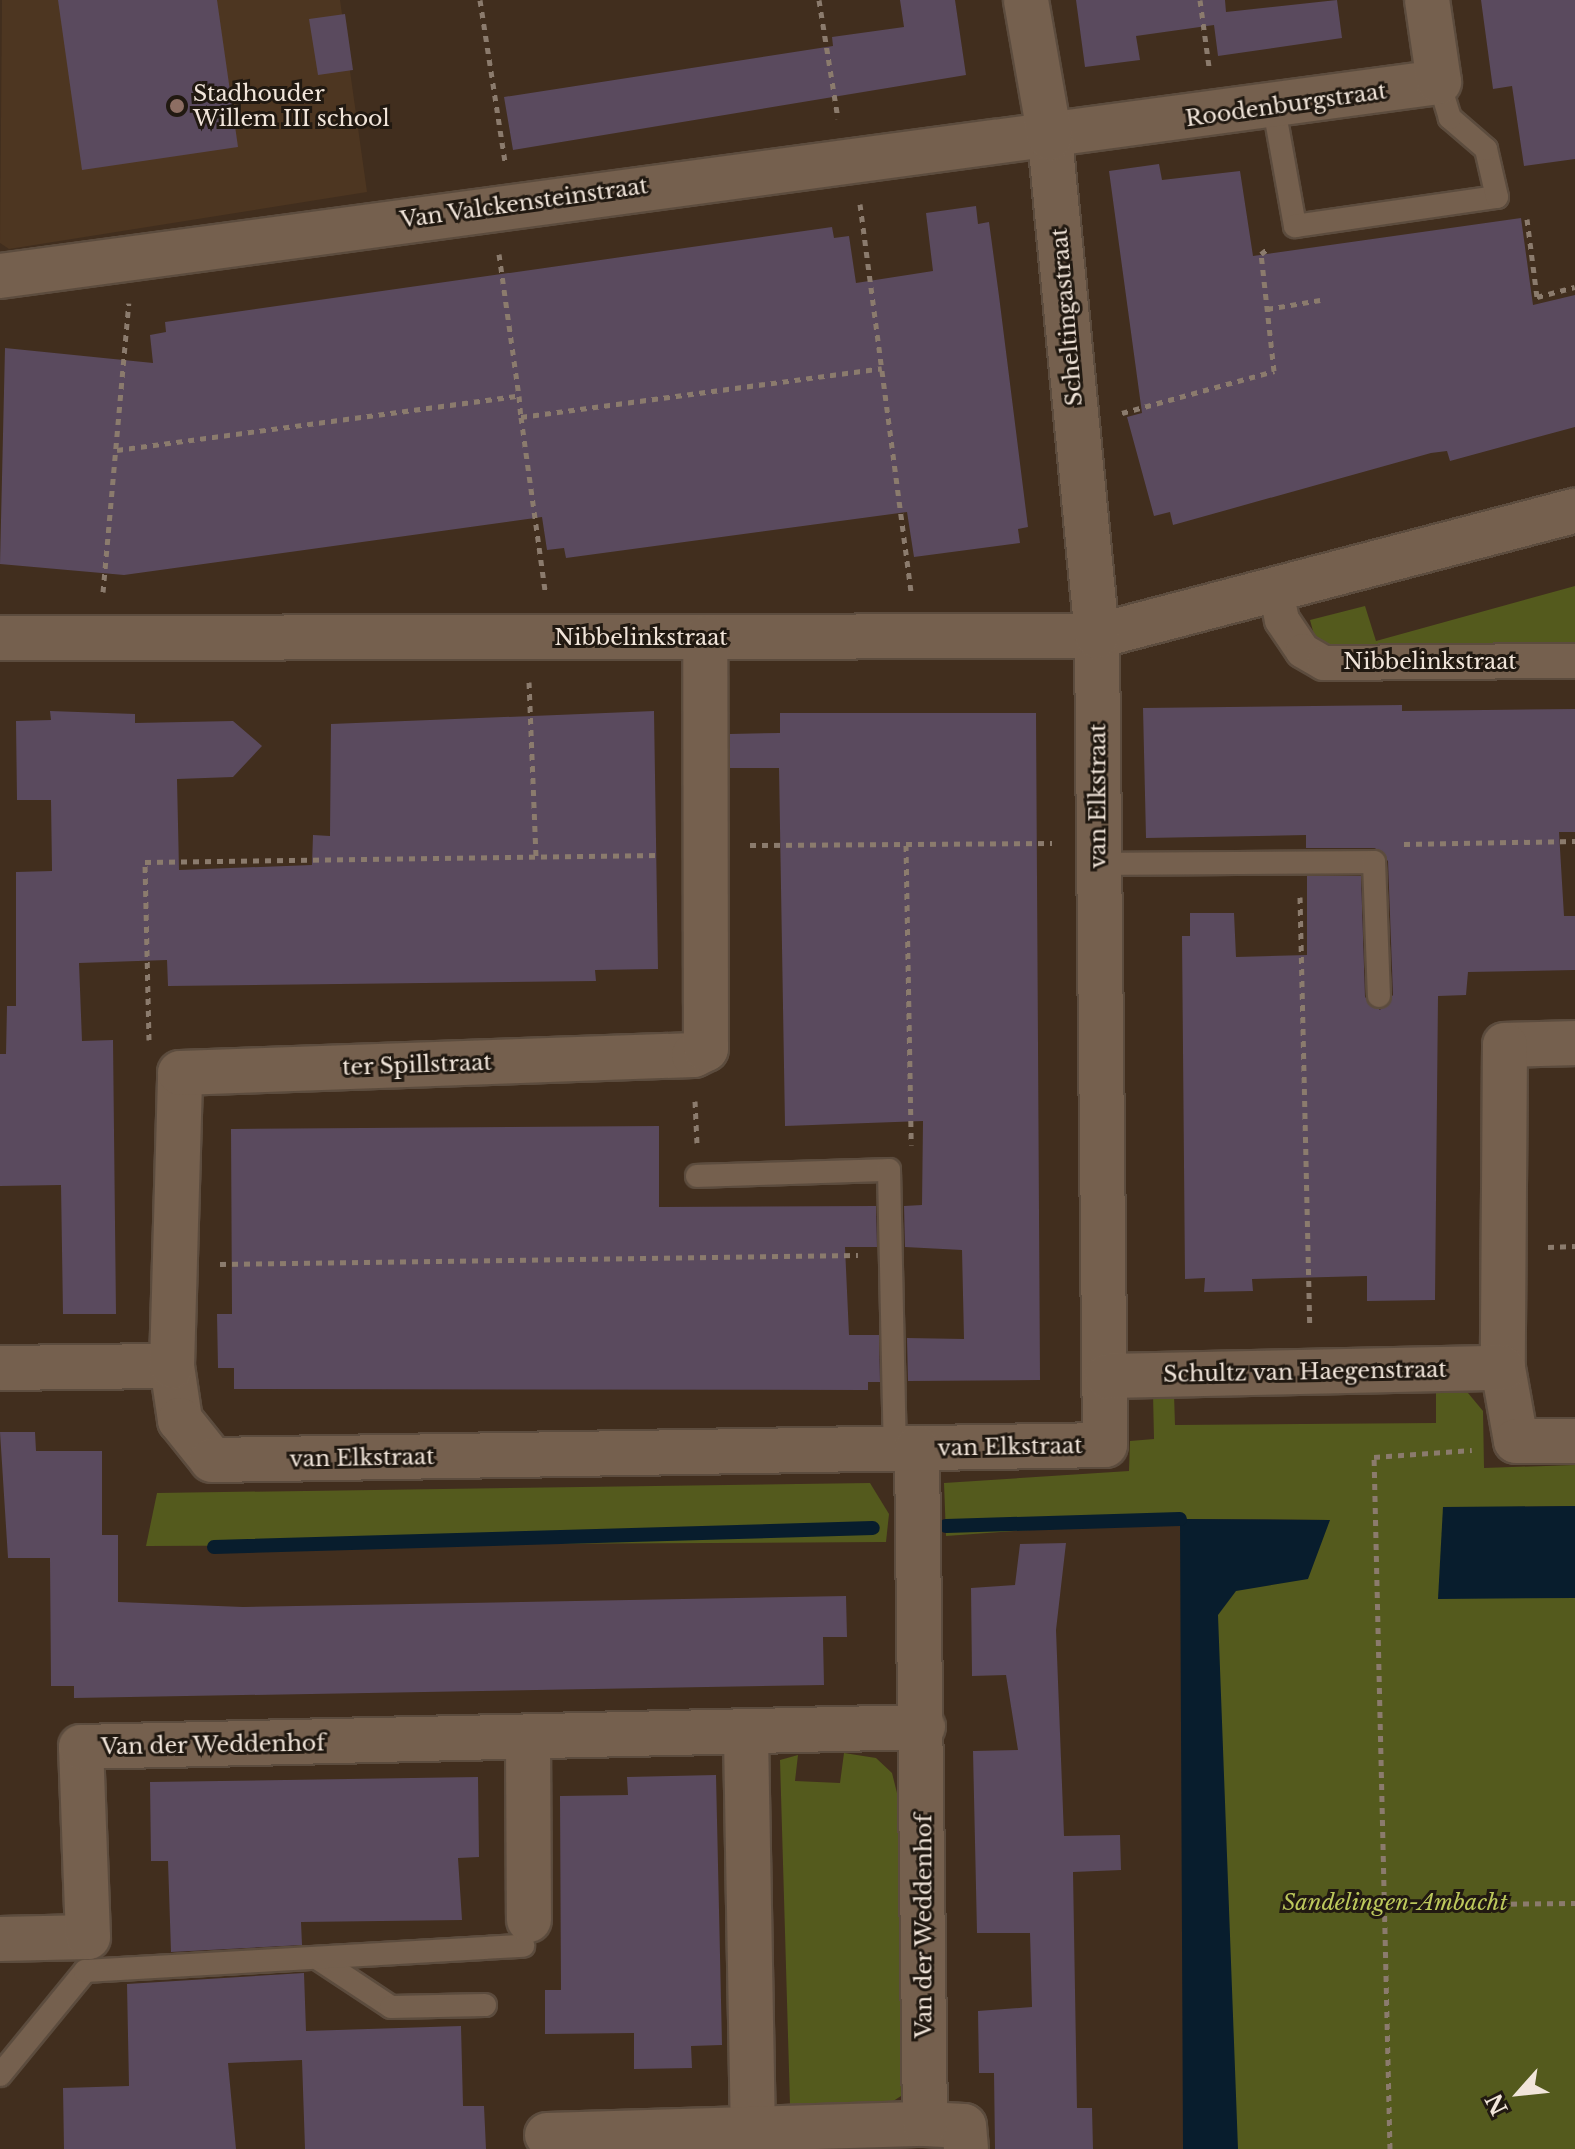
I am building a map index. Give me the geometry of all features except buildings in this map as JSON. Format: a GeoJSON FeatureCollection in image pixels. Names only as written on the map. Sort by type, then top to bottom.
{"type":"FeatureCollection","features":[{"type":"Feature","properties":{"kind":"street","name":"Scheltingastraat"},"geometry":{"type":"LineString","coordinates":[[1026,0],[1050,138],[1097,636]]}},
{"type":"Feature","properties":{"kind":"street"},"geometry":{"type":"LineString","coordinates":[[1427,0],[1439,82]]}},
{"type":"Feature","properties":{"kind":"street","name":"Roodenburgstraat"},"geometry":{"type":"LineString","coordinates":[[1050,138],[1439,82]]}},
{"type":"Feature","properties":{"kind":"street","name":"Van Valckensteinstraat"},"geometry":{"type":"LineString","coordinates":[[0,276],[501,204],[1050,138]]}},
{"type":"Feature","properties":{"kind":"street","name":"Nibbelinkstraat"},"geometry":{"type":"LineString","coordinates":[[0,638],[919,639],[1097,636],[1277,595],[1575,511]]}},
{"type":"Feature","properties":{"kind":"street","name":"Nibbelinkstraat"},"geometry":{"type":"LineString","coordinates":[[1277,595],[1282,620],[1303,651],[1324,663],[1575,661]]}},
{"type":"Feature","properties":{"kind":"street","name":"van Elkstraat"},"geometry":{"type":"LineString","coordinates":[[172,1366],[180,1420],[212,1460],[1105,1445],[1107,1376],[1097,636]]}},
{"type":"Feature","properties":{"kind":"street"},"geometry":{"type":"LineString","coordinates":[[694,1055],[710,1037],[705,638]]}},
{"type":"Feature","properties":{"kind":"street"},"geometry":{"type":"LineString","coordinates":[[1575,1043],[1505,1045],[1503,1368],[1516,1441],[1575,1441]]}},
{"type":"Feature","properties":{"kind":"street","name":"ter Spillstraat"},"geometry":{"type":"LineString","coordinates":[[180,1073],[694,1055]]}},
{"type":"Feature","properties":{"kind":"street"},"geometry":{"type":"LineString","coordinates":[[0,1368],[172,1366],[180,1073]]}},
{"type":"Feature","properties":{"kind":"street","name":"Schultz van Haegenstraat"},"geometry":{"type":"LineString","coordinates":[[1107,1376],[1503,1368]]}},
{"type":"Feature","properties":{"kind":"street","name":"Van der Weddenhof"},"geometry":{"type":"LineString","coordinates":[[906,1448],[923,1727],[925,2124]]}},
{"type":"Feature","properties":{"kind":"street","name":"Van der Weddenhof"},"geometry":{"type":"LineString","coordinates":[[0,1939],[88,1937],[81,1747],[746,1735],[923,1727]]}},
{"type":"Feature","properties":{"kind":"street"},"geometry":{"type":"LineString","coordinates":[[746,1735],[753,2130]]}},
{"type":"Feature","properties":{"kind":"street"},"geometry":{"type":"LineString","coordinates":[[526,1933],[528,1740]]}},
{"type":"Feature","properties":{"kind":"street"},"geometry":{"type":"LineString","coordinates":[[547,2135],[925,2124],[964,2126],[966,2149]]}},
{"type":"Feature","properties":{"kind":"lane"},"geometry":{"type":"LineString","coordinates":[[1274,108],[1295,226],[1497,197],[1486,149],[1450,118],[1439,82]]}},
{"type":"Feature","properties":{"kind":"lane"},"geometry":{"type":"LineString","coordinates":[[1098,853],[1299,863],[1374,862],[1379,996]]}},
{"type":"Feature","properties":{"kind":"lane"},"geometry":{"type":"LineString","coordinates":[[697,1176],[889,1170],[891,1255],[906,1448]]}},
{"type":"Feature","properties":{"kind":"lane"},"geometry":{"type":"LineString","coordinates":[[0,2075],[85,1971],[320,1960],[526,1933]]}},
{"type":"Feature","properties":{"kind":"lane"},"geometry":{"type":"LineString","coordinates":[[320,1960],[391,2007],[485,2005]]}},
{"type":"Feature","properties":{"kind":"path"},"geometry":{"type":"LineString","coordinates":[[480,0],[521,417],[539,639],[536,857]]}},
{"type":"Feature","properties":{"kind":"path"},"geometry":{"type":"LineString","coordinates":[[819,0],[849,161],[882,368],[919,639]]}},
{"type":"Feature","properties":{"kind":"path"},"geometry":{"type":"LineString","coordinates":[[1200,0],[1216,116]]}},
{"type":"Feature","properties":{"kind":"path"},"geometry":{"type":"LineString","coordinates":[[1497,197],[1527,218],[1537,297],[1575,287]]}},
{"type":"Feature","properties":{"kind":"path"},"geometry":{"type":"LineString","coordinates":[[1077,426],[1274,371],[1261,254],[1295,226]]}},
{"type":"Feature","properties":{"kind":"path"},"geometry":{"type":"LineString","coordinates":[[100,640],[132,258]]}},
{"type":"Feature","properties":{"kind":"path"},"geometry":{"type":"LineString","coordinates":[[1267,309],[1320,300]]}},
{"type":"Feature","properties":{"kind":"path"},"geometry":{"type":"LineString","coordinates":[[521,417],[882,368]]}},
{"type":"Feature","properties":{"kind":"path"},"geometry":{"type":"LineString","coordinates":[[117,450],[519,396]]}},
{"type":"Feature","properties":{"kind":"path"},"geometry":{"type":"LineString","coordinates":[[1374,862],[1396,844],[1575,841]]}},
{"type":"Feature","properties":{"kind":"path"},"geometry":{"type":"LineString","coordinates":[[889,1170],[913,1143],[906,845]]}},
{"type":"Feature","properties":{"kind":"path"},"geometry":{"type":"LineString","coordinates":[[180,1073],[146,1036],[145,862],[536,857],[906,845],[1098,853]]}},
{"type":"Feature","properties":{"kind":"path"},"geometry":{"type":"LineString","coordinates":[[1299,863],[1311,1372]]}},
{"type":"Feature","properties":{"kind":"path"},"geometry":{"type":"LineString","coordinates":[[694,1055],[697,1176]]}},
{"type":"Feature","properties":{"kind":"path"},"geometry":{"type":"LineString","coordinates":[[175,1265],[891,1255]]}},
{"type":"Feature","properties":{"kind":"path"},"geometry":{"type":"LineString","coordinates":[[1390,2149],[1379,1905],[1374,1457],[1516,1441]]}},
{"type":"Feature","properties":{"kind":"path"},"geometry":{"type":"LineString","coordinates":[[1379,1905],[1575,1903]]}},
{"type":"Feature","properties":{"kind":"shaded area","name":"Stadhouder Willem III school"},"geometry":{"type":"Polygon","coordinates":[[[2,0],[340,0],[367,192],[9,249],[0,243],[2,0]]]}},
{"type":"Feature","properties":{"kind":"green space"},"geometry":{"type":"Polygon","coordinates":[[[1575,586],[1575,648],[1331,653],[1316,642],[1310,620],[1365,606],[1376,641],[1575,586]]]}},
{"type":"Feature","properties":{"kind":"green space","name":"Sandelingen-Ambacht"},"geometry":{"type":"Polygon","coordinates":[[[1436,1389],[1468,1393],[1483,1411],[1484,1468],[1575,1465],[1575,1506],[1444,1508],[1575,1540],[1575,2149],[1216,2149],[1216,1548],[1329,1520],[1180,1519],[946,1536],[944,1483],[1129,1471],[1130,1441],[1154,1439],[1153,1394],[1174,1394],[1175,1425],[1436,1423],[1436,1389]]]}},
{"type":"Feature","properties":{"kind":"green space"},"geometry":{"type":"Polygon","coordinates":[[[870,1483],[889,1514],[886,1542],[146,1546],[157,1493],[870,1483]]]}},
{"type":"Feature","properties":{"kind":"green space"},"geometry":{"type":"Polygon","coordinates":[[[844,1753],[876,1758],[892,1773],[899,1801],[901,2096],[881,2109],[790,2105],[780,1760],[798,1755],[795,1781],[840,1783],[844,1753]]]}},
{"type":"Feature","properties":{"kind":"water"},"geometry":{"type":"Polygon","coordinates":[[[1575,1506],[1575,1598],[1438,1599],[1443,1507],[1575,1506]]]}},
{"type":"Feature","properties":{"kind":"water"},"geometry":{"type":"Polygon","coordinates":[[[1180,1519],[1330,1520],[1308,1579],[1236,1591],[1218,1615],[1238,2149],[1183,2149],[1180,1519]]]}},
{"type":"Feature","properties":{"kind":"waterway"},"geometry":{"type":"LineString","coordinates":[[946,1526],[1180,1519]]}},
{"type":"Feature","properties":{"kind":"waterway"},"geometry":{"type":"LineString","coordinates":[[214,1547],[873,1528]]}},
{"type":"Feature","properties":{"kind":"place","name":"Stadhouder Willem III school"},"geometry":{"type":"Point","coordinates":[177,106]}}]}
